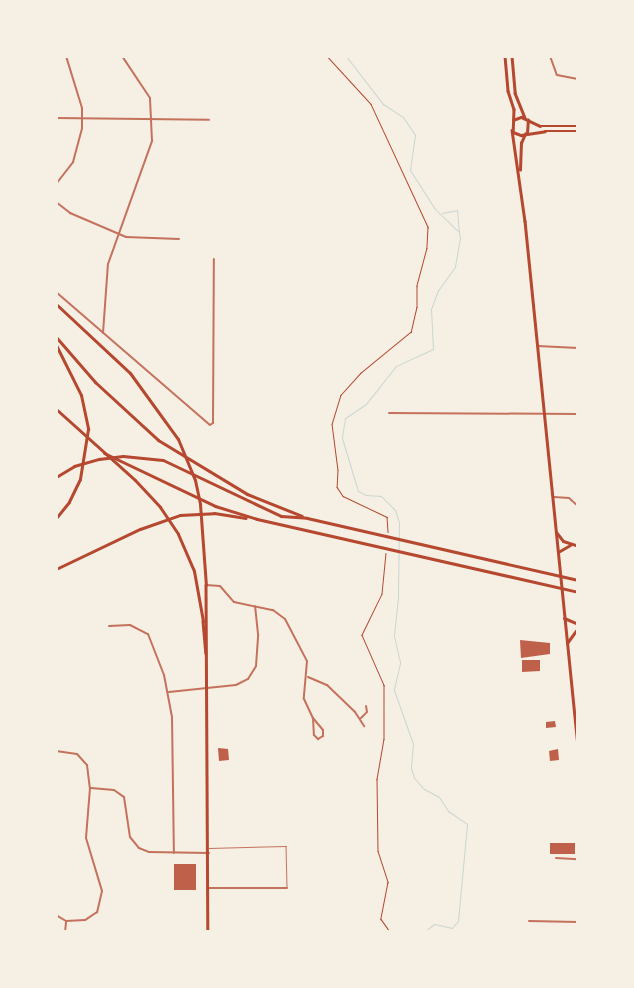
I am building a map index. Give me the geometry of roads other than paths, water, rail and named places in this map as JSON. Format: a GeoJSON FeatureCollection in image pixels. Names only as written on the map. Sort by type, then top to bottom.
{"type":"FeatureCollection","features":[{"type":"Feature","properties":{"kind":"highway"},"geometry":{"type":"LineString","coordinates":[[56,304],[130,373],[178,439],[195,480],[205,537],[206,585]]}},
{"type":"Feature","properties":{"kind":"highway"},"geometry":{"type":"LineString","coordinates":[[56,337],[95,382],[158,440],[247,494],[307,518]]}},
{"type":"Feature","properties":{"kind":"highway"},"geometry":{"type":"LineString","coordinates":[[56,346],[72,372],[85,408],[87,438],[80,479],[69,502],[56,518]]}},
{"type":"Feature","properties":{"kind":"highway"},"geometry":{"type":"LineString","coordinates":[[56,409],[160,507],[178,534],[194,571],[203,621]]}},
{"type":"Feature","properties":{"kind":"highway"},"geometry":{"type":"LineString","coordinates":[[104,453],[215,506],[257,520]]}},
{"type":"Feature","properties":{"kind":"highway"},"geometry":{"type":"LineString","coordinates":[[56,477],[88,462],[123,456],[163,460],[273,512],[577,579]]}},
{"type":"Feature","properties":{"kind":"highway"},"geometry":{"type":"LineString","coordinates":[[56,569],[140,529],[180,515],[214,513],[257,520],[414,557],[576,592]]}},
{"type":"Feature","properties":{"kind":"highway"},"geometry":{"type":"LineString","coordinates":[[556,532],[571,545],[578,546]]}},
{"type":"Feature","properties":{"kind":"highway"},"geometry":{"type":"LineString","coordinates":[[558,552],[571,545]]}},
{"type":"Feature","properties":{"kind":"highway"},"geometry":{"type":"LineString","coordinates":[[564,618],[578,626],[567,643]]}},
{"type":"Feature","properties":{"kind":"main road"},"geometry":{"type":"LineString","coordinates":[[505,56],[513,120],[512,130],[520,174],[564,618],[576,707],[578,746]]}},
{"type":"Feature","properties":{"kind":"main road"},"geometry":{"type":"LineString","coordinates":[[512,56],[515,94],[525,118],[540,126],[578,126]]}},
{"type":"Feature","properties":{"kind":"main road"},"geometry":{"type":"LineString","coordinates":[[513,120],[525,118]]}},
{"type":"Feature","properties":{"kind":"main road"},"geometry":{"type":"LineString","coordinates":[[520,174],[521,143],[526,133],[528,120]]}},
{"type":"Feature","properties":{"kind":"main road"},"geometry":{"type":"LineString","coordinates":[[512,130],[519,135],[526,133],[578,131]]}},
{"type":"Feature","properties":{"kind":"main road"},"geometry":{"type":"LineString","coordinates":[[206,585],[208,932]]}},
{"type":"Feature","properties":{"kind":"main road"},"geometry":{"type":"LineString","coordinates":[[203,621],[206,654]]}},
{"type":"Feature","properties":{"kind":"street"},"geometry":{"type":"LineString","coordinates":[[56,184],[77,154],[82,118],[66,56]]}},
{"type":"Feature","properties":{"kind":"street"},"geometry":{"type":"LineString","coordinates":[[103,333],[106,276],[152,141],[149,94],[128,69],[122,56]]}},
{"type":"Feature","properties":{"kind":"street"},"geometry":{"type":"LineString","coordinates":[[550,56],[553,69],[560,77],[578,79]]}},
{"type":"Feature","properties":{"kind":"street"},"geometry":{"type":"LineString","coordinates":[[56,118],[210,120]]}},
{"type":"Feature","properties":{"kind":"street"},"geometry":{"type":"LineString","coordinates":[[56,202],[70,212],[129,238],[179,238]]}},
{"type":"Feature","properties":{"kind":"street"},"geometry":{"type":"LineString","coordinates":[[56,292],[210,425],[213,423],[214,259]]}},
{"type":"Feature","properties":{"kind":"street"},"geometry":{"type":"LineString","coordinates":[[538,346],[578,348]]}},
{"type":"Feature","properties":{"kind":"street"},"geometry":{"type":"LineString","coordinates":[[388,413],[578,414]]}},
{"type":"Feature","properties":{"kind":"street"},"geometry":{"type":"LineString","coordinates":[[552,497],[568,498],[578,506]]}},
{"type":"Feature","properties":{"kind":"street"},"geometry":{"type":"LineString","coordinates":[[206,585],[220,586],[234,602],[273,610],[284,619],[304,651],[308,677],[304,698],[313,718],[323,730],[323,736],[318,740],[312,731],[313,718]]}},
{"type":"Feature","properties":{"kind":"street"},"geometry":{"type":"LineString","coordinates":[[169,692],[236,685],[254,671],[258,634],[255,606]]}},
{"type":"Feature","properties":{"kind":"street"},"geometry":{"type":"LineString","coordinates":[[109,626],[130,625],[148,634],[156,646],[169,692],[174,853]]}},
{"type":"Feature","properties":{"kind":"street"},"geometry":{"type":"LineString","coordinates":[[308,677],[327,685],[361,718],[364,726]]}},
{"type":"Feature","properties":{"kind":"street"},"geometry":{"type":"LineString","coordinates":[[361,718],[367,712],[366,706]]}},
{"type":"Feature","properties":{"kind":"street"},"geometry":{"type":"LineString","coordinates":[[56,751],[66,750],[83,758],[90,773],[86,838],[101,886],[102,901],[92,917],[78,922],[66,921],[56,915]]}},
{"type":"Feature","properties":{"kind":"street"},"geometry":{"type":"LineString","coordinates":[[90,788],[108,789],[120,793],[127,804],[129,832],[133,844],[144,851],[209,853]]}},
{"type":"Feature","properties":{"kind":"street"},"geometry":{"type":"LineString","coordinates":[[556,858],[578,859]]}},
{"type":"Feature","properties":{"kind":"street"},"geometry":{"type":"LineString","coordinates":[[208,888],[287,888]]}},
{"type":"Feature","properties":{"kind":"street"},"geometry":{"type":"LineString","coordinates":[[65,932],[66,921]]}},
{"type":"Feature","properties":{"kind":"street"},"geometry":{"type":"LineString","coordinates":[[529,921],[578,922]]}},
{"type":"Feature","properties":{"kind":"lane"},"geometry":{"type":"LineString","coordinates":[[209,848],[286,846],[287,888]]}},
{"type":"Feature","properties":{"kind":"waterway"},"geometry":{"type":"LineString","coordinates":[[346,56],[383,104],[403,117],[415,135],[410,170],[435,209],[459,232],[460,238],[455,267],[438,290],[431,309],[433,349],[396,366],[366,404],[345,418],[342,438],[358,491],[366,495],[381,496],[395,510],[399,522],[398,597],[394,636],[400,663],[394,690],[413,744],[411,768],[414,778],[424,789],[439,797],[448,811],[467,824],[458,921],[452,928],[434,924],[424,932]]}},
{"type":"Feature","properties":{"kind":"waterway"},"geometry":{"type":"LineString","coordinates":[[442,213],[457,210],[459,232]]}}]}
